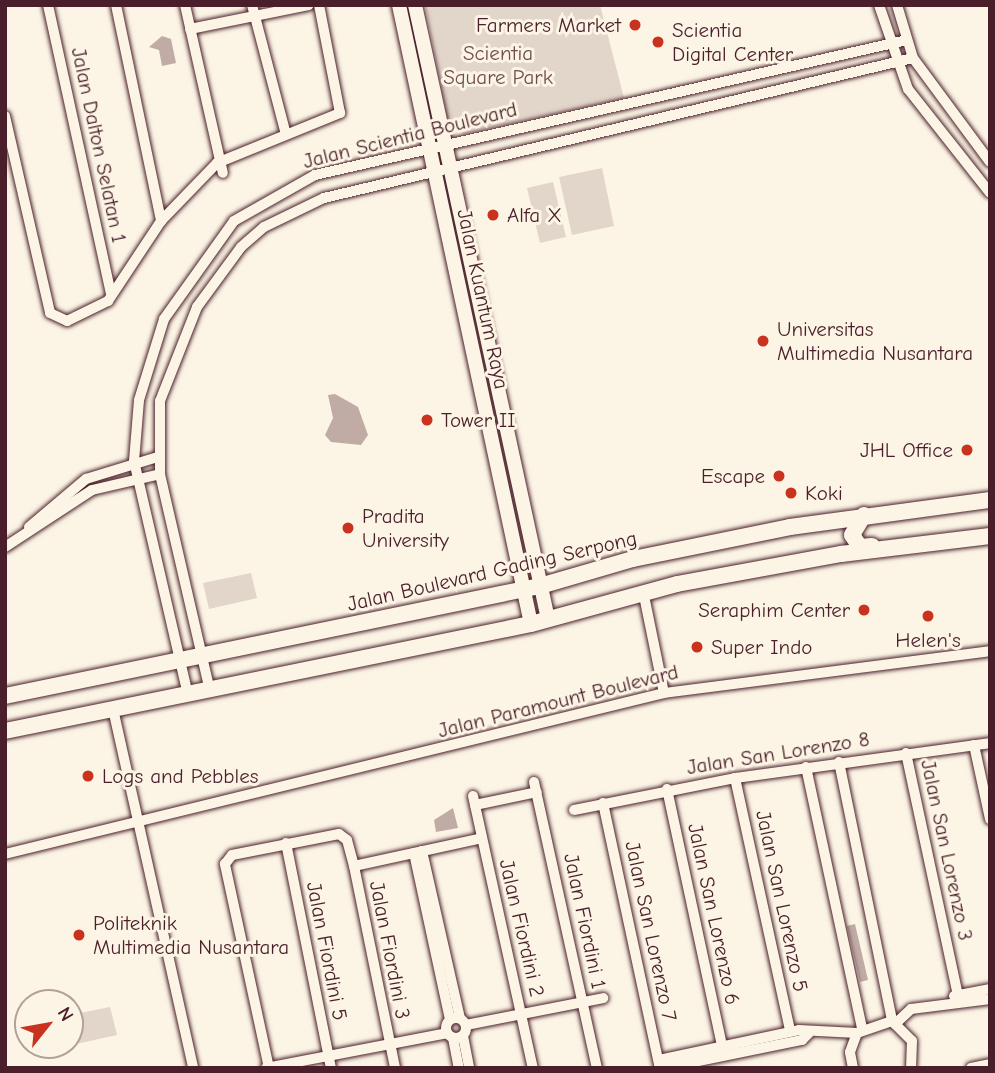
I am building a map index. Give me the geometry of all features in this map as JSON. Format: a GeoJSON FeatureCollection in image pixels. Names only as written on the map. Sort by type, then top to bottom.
{"type":"FeatureCollection","features":[{"type":"Feature","properties":{"kind":"main road","name":"Jalan Boulevard Gading Serpong"},"geometry":{"type":"LineString","coordinates":[[5,696],[182,663],[532,587],[633,559],[790,527],[990,500]]}},
{"type":"Feature","properties":{"kind":"main road"},"geometry":{"type":"LineString","coordinates":[[864,515],[852,531],[860,547],[919,544]]}},
{"type":"Feature","properties":{"kind":"main road"},"geometry":{"type":"LineString","coordinates":[[790,527],[842,526],[849,539],[841,554]]}},
{"type":"Feature","properties":{"kind":"main road"},"geometry":{"type":"LineString","coordinates":[[5,731],[531,624],[643,591],[841,554],[990,536]]}},
{"type":"Feature","properties":{"kind":"street","name":"Jalan Dalton Selatan 1"},"geometry":{"type":"LineString","coordinates":[[48,5],[111,293]]}},
{"type":"Feature","properties":{"kind":"street"},"geometry":{"type":"LineString","coordinates":[[116,5],[161,221]]}},
{"type":"Feature","properties":{"kind":"street"},"geometry":{"type":"LineString","coordinates":[[185,5],[220,168]]}},
{"type":"Feature","properties":{"kind":"street"},"geometry":{"type":"LineString","coordinates":[[190,29],[253,11],[309,5]]}},
{"type":"Feature","properties":{"kind":"street"},"geometry":{"type":"LineString","coordinates":[[5,116],[53,316],[67,321],[104,305],[161,221],[220,168],[285,131],[334,117],[343,106],[319,5]]}},
{"type":"Feature","properties":{"kind":"street"},"geometry":{"type":"LineString","coordinates":[[399,5],[436,146]]}},
{"type":"Feature","properties":{"kind":"street"},"geometry":{"type":"LineString","coordinates":[[415,5],[436,146]]}},
{"type":"Feature","properties":{"kind":"street"},"geometry":{"type":"LineString","coordinates":[[879,5],[894,62],[919,104],[990,193]]}},
{"type":"Feature","properties":{"kind":"street"},"geometry":{"type":"LineString","coordinates":[[897,5],[913,58],[990,162]]}},
{"type":"Feature","properties":{"kind":"street"},"geometry":{"type":"LineString","coordinates":[[253,11],[285,131]]}},
{"type":"Feature","properties":{"kind":"street","name":"Jalan Scientia Boulevard"},"geometry":{"type":"LineString","coordinates":[[188,695],[134,461],[139,400],[156,338],[207,256],[234,221],[280,190],[436,146],[906,40]]}},
{"type":"Feature","properties":{"kind":"street","name":"Jalan Scientia Boulevard"},"geometry":{"type":"LineString","coordinates":[[210,691],[160,474],[160,401],[174,353],[224,268],[264,227],[293,211],[441,169],[913,58]]}},
{"type":"Feature","properties":{"kind":"street","name":"Jalan Kuantum Raya"},"geometry":{"type":"LineString","coordinates":[[436,146],[532,587],[531,624]]}},
{"type":"Feature","properties":{"kind":"street"},"geometry":{"type":"LineString","coordinates":[[207,256],[224,268]]}},
{"type":"Feature","properties":{"kind":"street"},"geometry":{"type":"LineString","coordinates":[[23,535],[63,494],[134,461],[158,457]]}},
{"type":"Feature","properties":{"kind":"street"},"geometry":{"type":"LineString","coordinates":[[5,547],[92,491],[160,474]]}},
{"type":"Feature","properties":{"kind":"street","name":"Jalan Kuantum Raya"},"geometry":{"type":"LineString","coordinates":[[532,587],[548,619]]}},
{"type":"Feature","properties":{"kind":"street"},"geometry":{"type":"LineString","coordinates":[[643,591],[664,693]]}},
{"type":"Feature","properties":{"kind":"street","name":"Jalan Paramount Boulevard"},"geometry":{"type":"LineString","coordinates":[[5,854],[664,693],[990,651]]}},
{"type":"Feature","properties":{"kind":"street"},"geometry":{"type":"LineString","coordinates":[[113,709],[141,822],[193,1068]]}},
{"type":"Feature","properties":{"kind":"street","name":"Jalan San Lorenzo 8"},"geometry":{"type":"LineString","coordinates":[[574,810],[667,789],[735,778],[990,743]]}},
{"type":"Feature","properties":{"kind":"street"},"geometry":{"type":"LineString","coordinates":[[974,745],[990,819]]}},
{"type":"Feature","properties":{"kind":"street","name":"Jalan San Lorenzo 3"},"geometry":{"type":"LineString","coordinates":[[906,753],[958,995]]}},
{"type":"Feature","properties":{"kind":"street"},"geometry":{"type":"LineString","coordinates":[[839,762],[896,1024],[912,1041],[911,1068]]}},
{"type":"Feature","properties":{"kind":"street"},"geometry":{"type":"LineString","coordinates":[[806,767],[855,1032],[853,1068]]}},
{"type":"Feature","properties":{"kind":"street","name":"Jalan San Lorenzo 5"},"geometry":{"type":"LineString","coordinates":[[735,778],[790,1031]]}},
{"type":"Feature","properties":{"kind":"street","name":"Jalan Fiordini 1"},"geometry":{"type":"LineString","coordinates":[[474,801],[535,787],[597,1068]]}},
{"type":"Feature","properties":{"kind":"street","name":"Jalan San Lorenzo 6"},"geometry":{"type":"LineString","coordinates":[[667,789],[722,1046]]}},
{"type":"Feature","properties":{"kind":"street","name":"Jalan Fiordini 2"},"geometry":{"type":"LineString","coordinates":[[474,801],[533,1068]]}},
{"type":"Feature","properties":{"kind":"street","name":"Jalan San Lorenzo 7"},"geometry":{"type":"LineString","coordinates":[[603,803],[661,1065]]}},
{"type":"Feature","properties":{"kind":"street","name":"Jalan Fiordini 3"},"geometry":{"type":"LineString","coordinates":[[286,843],[339,834],[347,840],[395,1068]]}},
{"type":"Feature","properties":{"kind":"street"},"geometry":{"type":"LineString","coordinates":[[354,866],[482,838]]}},
{"type":"Feature","properties":{"kind":"street"},"geometry":{"type":"LineString","coordinates":[[286,843],[232,855],[225,864],[268,1068],[603,998]]}},
{"type":"Feature","properties":{"kind":"street","name":"Jalan Fiordini 5"},"geometry":{"type":"LineString","coordinates":[[286,843],[331,1068]]}},
{"type":"Feature","properties":{"kind":"street"},"geometry":{"type":"LineString","coordinates":[[418,852],[456,1028],[469,1068]]}},
{"type":"Feature","properties":{"kind":"street"},"geometry":{"type":"LineString","coordinates":[[944,1003],[958,995],[990,989]]}},
{"type":"Feature","properties":{"kind":"street"},"geometry":{"type":"LineString","coordinates":[[661,1065],[761,1043],[790,1031],[855,1032],[896,1024],[906,1013],[944,1003],[990,999]]}},
{"type":"Feature","properties":{"kind":"street"},"geometry":{"type":"LineString","coordinates":[[456,1028],[459,1068]]}},
{"type":"Feature","properties":{"kind":"street"},"geometry":{"type":"LineString","coordinates":[[661,1065],[722,1046],[802,1040],[809,1032]]}},
{"type":"Feature","properties":{"kind":"street"},"geometry":{"type":"LineString","coordinates":[[971,1068],[990,1064]]}},
{"type":"Feature","properties":{"kind":"green space","name":"Scientia Square Park"},"geometry":{"type":"Polygon","coordinates":[[[425,5],[600,5],[624,98],[464,134],[449,126],[425,5]]]}},
{"type":"Feature","properties":{"kind":"green space"},"geometry":{"type":"Polygon","coordinates":[[[602,168],[614,226],[572,235],[559,177],[602,168]]]}},
{"type":"Feature","properties":{"kind":"green space"},"geometry":{"type":"Polygon","coordinates":[[[553,182],[566,237],[540,243],[527,188],[553,182]]]}},
{"type":"Feature","properties":{"kind":"green space"},"geometry":{"type":"Polygon","coordinates":[[[251,573],[257,598],[209,609],[203,583],[251,573]]]}},
{"type":"Feature","properties":{"kind":"green space"},"geometry":{"type":"Polygon","coordinates":[[[110,1007],[117,1035],[84,1042],[84,1012],[110,1007]]]}},
{"type":"Feature","properties":{"kind":"shaded area"},"geometry":{"type":"Polygon","coordinates":[[[162,36],[171,39],[176,63],[162,66],[159,50],[149,47],[162,36]]]}},
{"type":"Feature","properties":{"kind":"shaded area"},"geometry":{"type":"Polygon","coordinates":[[[335,394],[358,407],[368,435],[361,445],[331,442],[325,435],[333,418],[328,395],[335,394]]]}},
{"type":"Feature","properties":{"kind":"shaded area"},"geometry":{"type":"Polygon","coordinates":[[[453,808],[458,828],[436,832],[434,820],[453,808]]]}},
{"type":"Feature","properties":{"kind":"shaded area"},"geometry":{"type":"Polygon","coordinates":[[[855,924],[868,980],[860,982],[847,926],[855,924]]]}},
{"type":"Feature","properties":{"kind":"place","name":"Farmers Market"},"geometry":{"type":"Point","coordinates":[635,25]}},
{"type":"Feature","properties":{"kind":"place","name":"Scientia Digital Center"},"geometry":{"type":"Point","coordinates":[658,42]}},
{"type":"Feature","properties":{"kind":"place","name":"Alfa X"},"geometry":{"type":"Point","coordinates":[493,215]}},
{"type":"Feature","properties":{"kind":"place","name":"Universitas Multimedia Nusantara"},"geometry":{"type":"Point","coordinates":[763,341]}},
{"type":"Feature","properties":{"kind":"place","name":"Tower II"},"geometry":{"type":"Point","coordinates":[427,420]}},
{"type":"Feature","properties":{"kind":"place","name":"JHL Office"},"geometry":{"type":"Point","coordinates":[967,450]}},
{"type":"Feature","properties":{"kind":"place","name":"Escape"},"geometry":{"type":"Point","coordinates":[779,476]}},
{"type":"Feature","properties":{"kind":"place","name":"Koki"},"geometry":{"type":"Point","coordinates":[791,493]}},
{"type":"Feature","properties":{"kind":"place","name":"Pradita University"},"geometry":{"type":"Point","coordinates":[348,528]}},
{"type":"Feature","properties":{"kind":"place","name":"Seraphim Center"},"geometry":{"type":"Point","coordinates":[864,610]}},
{"type":"Feature","properties":{"kind":"place","name":"Helen's"},"geometry":{"type":"Point","coordinates":[928,616]}},
{"type":"Feature","properties":{"kind":"place","name":"Super Indo"},"geometry":{"type":"Point","coordinates":[697,647]}},
{"type":"Feature","properties":{"kind":"place","name":"Logs and Pebbles"},"geometry":{"type":"Point","coordinates":[88,776]}},
{"type":"Feature","properties":{"kind":"place","name":"Politeknik Multimedia Nusantara"},"geometry":{"type":"Point","coordinates":[79,935]}}]}
